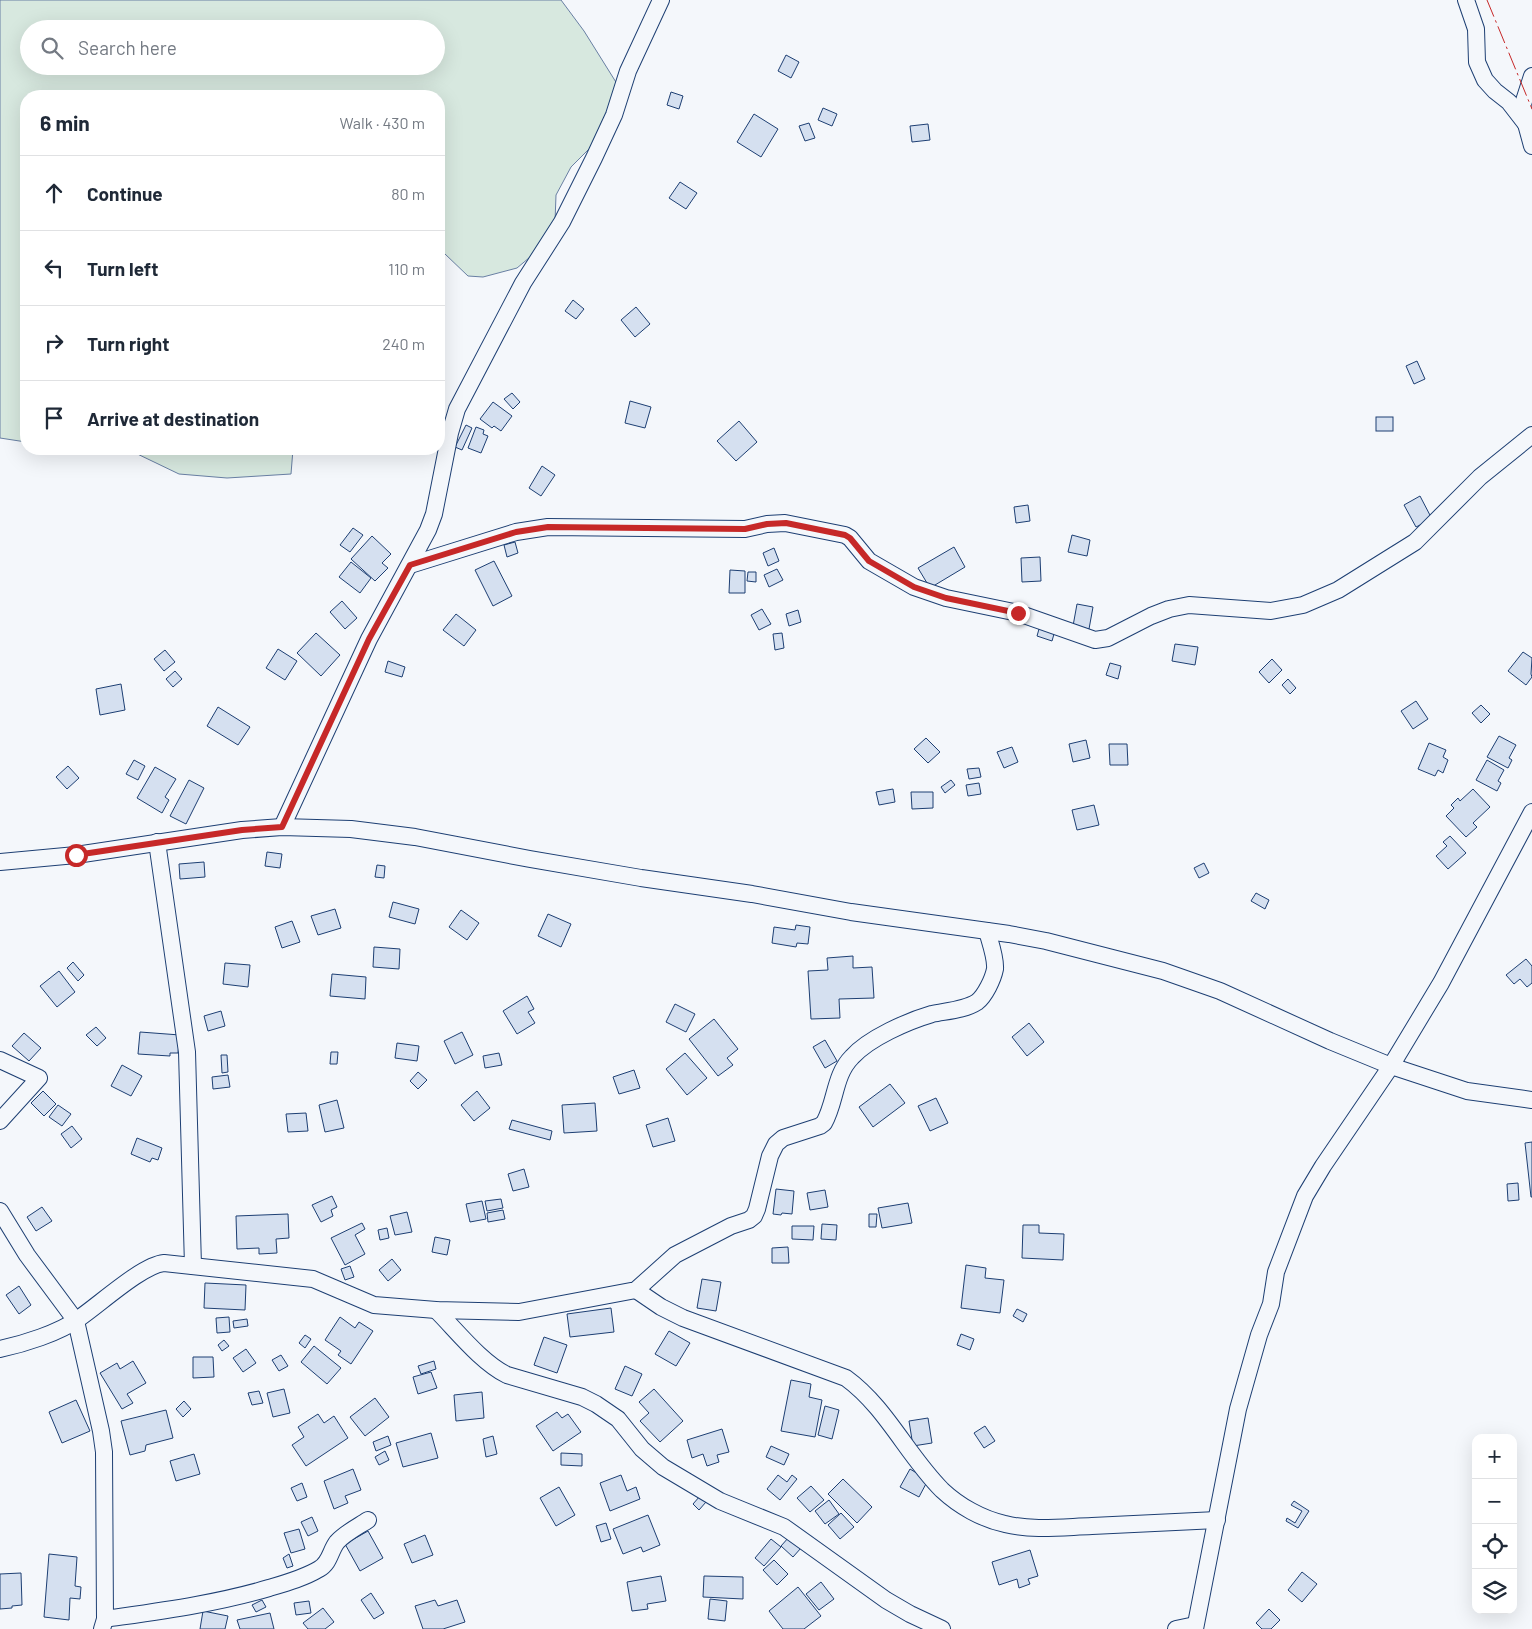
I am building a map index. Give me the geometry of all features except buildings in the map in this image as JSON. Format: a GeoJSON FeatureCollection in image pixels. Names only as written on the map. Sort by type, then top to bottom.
{"type":"FeatureCollection","features":[{"type":"Feature","properties":{"kind":"street"},"geometry":{"type":"LineString","coordinates":[[282,827],[369,639],[428,530],[434,514],[450,433],[457,408],[523,283],[562,222],[594,158],[614,116],[628,71],[661,0]]}},
{"type":"Feature","properties":{"kind":"street"},"geometry":{"type":"LineString","coordinates":[[1466,0],[1476,29],[1477,62],[1485,80],[1494,91],[1509,102],[1526,124]]}},
{"type":"Feature","properties":{"kind":"street"},"geometry":{"type":"LineString","coordinates":[[1532,76],[1523,104],[1532,146]]}},
{"type":"Feature","properties":{"kind":"street"},"geometry":{"type":"LineString","coordinates":[[410,565],[516,532],[548,527],[745,529],[767,524],[786,523],[845,535],[850,538],[869,561],[900,580],[929,592],[962,602],[1018,613],[1095,640],[1101,640],[1116,636],[1151,616],[1169,609],[1189,605],[1271,611],[1303,606],[1338,590],[1415,542],[1480,477],[1532,435]]}},
{"type":"Feature","properties":{"kind":"street"},"geometry":{"type":"LineString","coordinates":[[1176,1629],[1195,1627],[1242,1395],[1259,1335],[1271,1304],[1276,1272],[1305,1196],[1323,1166],[1391,1066],[1440,983],[1532,812]]}},
{"type":"Feature","properties":{"kind":"street"},"geometry":{"type":"LineString","coordinates":[[0,862],[76,855],[242,830],[282,827],[351,829],[415,837],[641,878],[743,892],[861,913],[1046,941],[1163,971],[1220,991],[1330,1041],[1391,1066],[1467,1091],[1532,1100]]}},
{"type":"Feature","properties":{"kind":"street"},"geometry":{"type":"LineString","coordinates":[[157,842],[187,1052],[193,1266]]}},
{"type":"Feature","properties":{"kind":"street"},"geometry":{"type":"LineString","coordinates":[[0,1349],[30,1342],[76,1321],[150,1266],[164,1263],[313,1279],[374,1305],[436,1310],[519,1312],[636,1290],[676,1255],[754,1216],[772,1150],[783,1138],[824,1123],[841,1073],[852,1056],[899,1026],[931,1015],[970,1006],[983,996],[995,964],[987,931]]}},
{"type":"Feature","properties":{"kind":"street"},"geometry":{"type":"LineString","coordinates":[[0,1060],[39,1078],[0,1121]]}},
{"type":"Feature","properties":{"kind":"street"},"geometry":{"type":"LineString","coordinates":[[0,1211],[27,1255],[76,1321],[104,1452],[103,1624],[241,1597],[300,1578],[322,1568],[328,1562],[338,1540],[368,1520]]}},
{"type":"Feature","properties":{"kind":"street"},"geometry":{"type":"LineString","coordinates":[[636,1290],[661,1307],[683,1318],[846,1378],[871,1400],[943,1490],[967,1509],[989,1519],[1004,1524],[1045,1528],[1217,1520]]}},
{"type":"Feature","properties":{"kind":"street"},"geometry":{"type":"LineString","coordinates":[[436,1310],[498,1371],[582,1397],[596,1404],[618,1419],[642,1449],[663,1467],[720,1502],[784,1527],[886,1600],[942,1629]]}},
{"type":"Feature","properties":{"kind":"shaded area"},"geometry":{"type":"Polygon","coordinates":[[[0,0],[561,0],[584,31],[619,87],[611,117],[590,148],[571,167],[556,195],[555,222],[542,247],[517,268],[483,277],[468,276],[445,254],[445,90],[20,90],[20,441],[0,438],[0,0]]]}},
{"type":"Feature","properties":{"kind":"shaded area"},"geometry":{"type":"Polygon","coordinates":[[[139,455],[293,455],[291,474],[227,478],[179,474],[139,455]]]}},
{"type":"Feature","properties":{"kind":"power"},"geometry":{"type":"LineString","coordinates":[[1487,0],[1532,109]]}},
{"type":"Feature","properties":{"kind":"route"},"geometry":{"type":"LineString","coordinates":[[76,855],[242,830],[282,827],[320,741],[369,639],[410,565],[516,532],[548,527],[745,529],[767,524],[786,523],[845,535],[855,543],[860,552],[869,561],[914,587],[946,598],[1018,613]]}}]}
